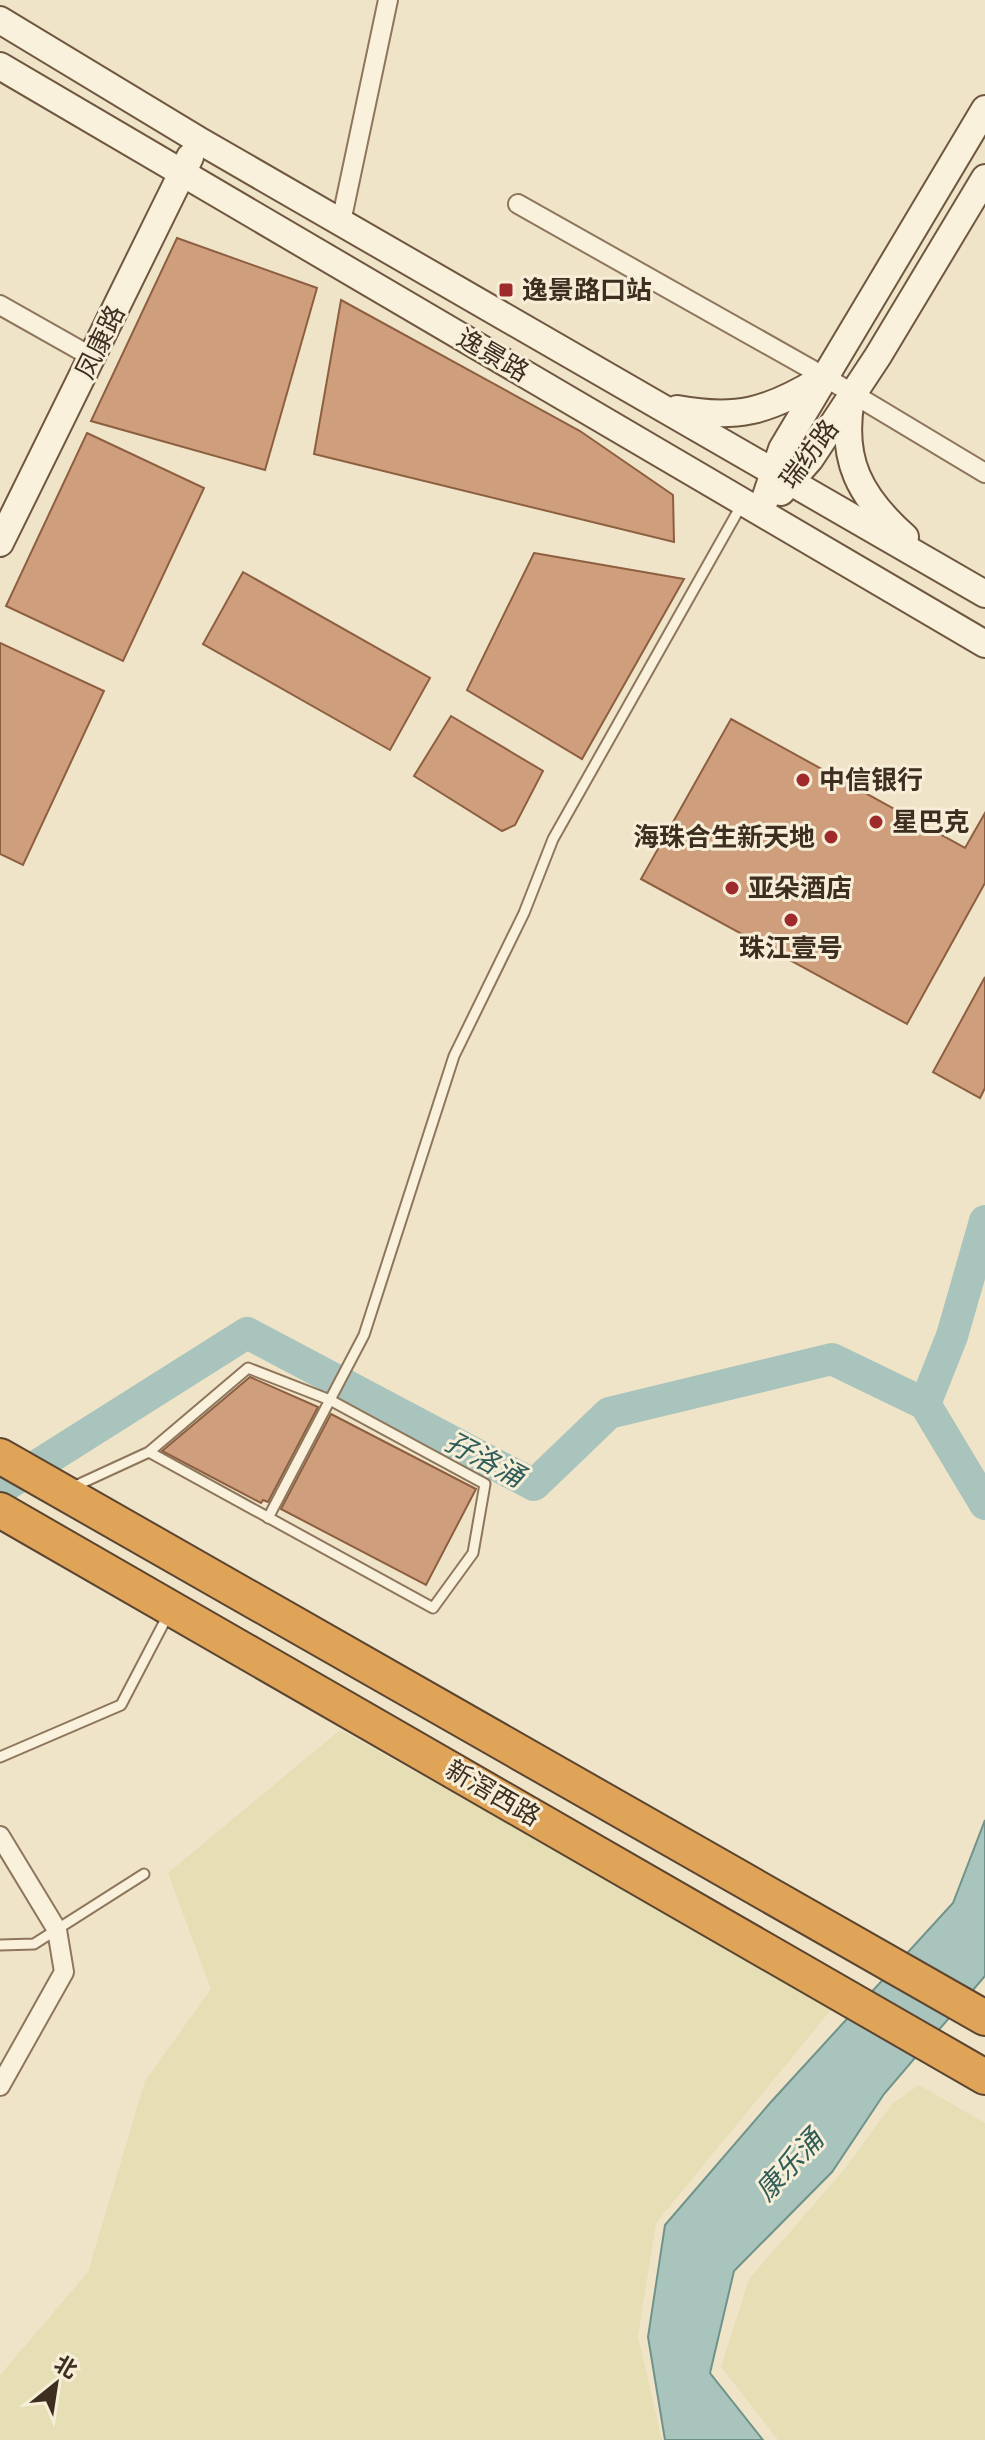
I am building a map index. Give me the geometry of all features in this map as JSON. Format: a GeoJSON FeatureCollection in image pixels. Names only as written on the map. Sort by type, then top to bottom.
{"type":"FeatureCollection","features":[{"type":"Feature","properties":{"kind":"highway","name":"新滘西路"},"geometry":{"type":"LineString","coordinates":[[0,1456],[985,2018]]}},
{"type":"Feature","properties":{"kind":"highway","name":"新滘西路"},"geometry":{"type":"LineString","coordinates":[[0,1510],[975,2072]]}},
{"type":"Feature","properties":{"kind":"main road","name":"逸景路"},"geometry":{"type":"LineString","coordinates":[[0,20],[200,141],[985,594]]}},
{"type":"Feature","properties":{"kind":"main road","name":"逸景路"},"geometry":{"type":"LineString","coordinates":[[0,66],[985,644]]}},
{"type":"Feature","properties":{"kind":"main road"},"geometry":{"type":"LineString","coordinates":[[782,476],[789,436],[985,109]]}},
{"type":"Feature","properties":{"kind":"main road","name":"凤康路"},"geometry":{"type":"LineString","coordinates":[[0,543],[181,171],[200,141]]}},
{"type":"Feature","properties":{"kind":"main road","name":"瑞纺路"},"geometry":{"type":"LineString","coordinates":[[752,506],[782,476],[852,393],[985,178]]}},
{"type":"Feature","properties":{"kind":"main road"},"geometry":{"type":"LineString","coordinates":[[657,404],[714,414],[769,408],[825,377]]}},
{"type":"Feature","properties":{"kind":"main road"},"geometry":{"type":"LineString","coordinates":[[594,413],[614,379]]}},
{"type":"Feature","properties":{"kind":"main road"},"geometry":{"type":"LineString","coordinates":[[852,393],[846,427],[853,468],[870,499],[891,525],[944,570],[923,607]]}},
{"type":"Feature","properties":{"kind":"street"},"geometry":{"type":"LineString","coordinates":[[341,222],[388,0]]}},
{"type":"Feature","properties":{"kind":"street"},"geometry":{"type":"LineString","coordinates":[[518,204],[825,377],[985,473]]}},
{"type":"Feature","properties":{"kind":"street"},"geometry":{"type":"LineString","coordinates":[[0,305],[92,357]]}},
{"type":"Feature","properties":{"kind":"street"},"geometry":{"type":"LineString","coordinates":[[0,1836],[57,1930],[64,1972],[0,2086]]}},
{"type":"Feature","properties":{"kind":"lane"},"geometry":{"type":"LineString","coordinates":[[268,1518],[364,1335],[454,1056],[524,913],[553,839],[752,506]]}},
{"type":"Feature","properties":{"kind":"lane"},"geometry":{"type":"LineString","coordinates":[[63,1492],[149,1452],[248,1368],[330,1400],[485,1484],[473,1553],[433,1608],[149,1452]]}},
{"type":"Feature","properties":{"kind":"lane"},"geometry":{"type":"LineString","coordinates":[[0,1757],[121,1705],[172,1609]]}},
{"type":"Feature","properties":{"kind":"lane"},"geometry":{"type":"LineString","coordinates":[[0,1945],[34,1944],[144,1874]]}},
{"type":"Feature","properties":{"kind":"shaded area"},"geometry":{"type":"Polygon","coordinates":[[[340,1730],[835,2005],[656,2223],[638,2336],[662,2440],[0,2440],[0,2375],[88,2272],[145,2081],[211,1989],[168,1873],[340,1730]]]}},
{"type":"Feature","properties":{"kind":"shaded area"},"geometry":{"type":"Polygon","coordinates":[[[919,2085],[985,2123],[985,2440],[778,2440],[721,2367],[749,2279],[844,2170],[892,2104],[919,2085]]]}},
{"type":"Feature","properties":{"kind":"water","name":"康乐涌"},"geometry":{"type":"Polygon","coordinates":[[[985,1820],[985,1976],[884,2094],[832,2172],[734,2271],[710,2373],[763,2440],[665,2440],[648,2337],[665,2225],[770,2103],[953,1903],[985,1820]]]}},
{"type":"Feature","properties":{"kind":"building"},"geometry":{"type":"Polygon","coordinates":[[[177,238],[317,288],[265,470],[91,421],[177,238]]]}},
{"type":"Feature","properties":{"kind":"building"},"geometry":{"type":"Polygon","coordinates":[[[341,300],[580,431],[673,495],[674,542],[314,454],[341,300]]]}},
{"type":"Feature","properties":{"kind":"building"},"geometry":{"type":"Polygon","coordinates":[[[87,433],[204,488],[123,661],[6,606],[87,433]]]}},
{"type":"Feature","properties":{"kind":"building"},"geometry":{"type":"Polygon","coordinates":[[[534,553],[684,579],[582,759],[467,690],[534,553]]]}},
{"type":"Feature","properties":{"kind":"building"},"geometry":{"type":"Polygon","coordinates":[[[243,572],[430,678],[390,750],[203,644],[243,572]]]}},
{"type":"Feature","properties":{"kind":"building"},"geometry":{"type":"Polygon","coordinates":[[[0,643],[104,691],[23,865],[0,854],[0,643]]]}},
{"type":"Feature","properties":{"kind":"building"},"geometry":{"type":"Polygon","coordinates":[[[451,716],[543,771],[515,825],[502,831],[414,776],[451,716]]]}},
{"type":"Feature","properties":{"kind":"building"},"geometry":{"type":"Polygon","coordinates":[[[731,719],[965,848],[985,813],[985,883],[907,1024],[641,879],[731,719]]]}},
{"type":"Feature","properties":{"kind":"building"},"geometry":{"type":"Polygon","coordinates":[[[985,977],[985,1088],[980,1098],[933,1072],[985,977]]]}},
{"type":"Feature","properties":{"kind":"building"},"geometry":{"type":"Polygon","coordinates":[[[250,1377],[318,1407],[268,1502],[263,1500],[261,1503],[162,1451],[250,1377]]]}},
{"type":"Feature","properties":{"kind":"building"},"geometry":{"type":"Polygon","coordinates":[[[331,1414],[476,1489],[426,1585],[281,1509],[331,1414]]]}},
{"type":"Feature","properties":{"kind":"waterway"},"geometry":{"type":"LineString","coordinates":[[925,1404],[952,1336],[985,1221]]}},
{"type":"Feature","properties":{"kind":"waterway","name":"孖洛涌"},"geometry":{"type":"LineString","coordinates":[[0,1489],[247,1333],[534,1485],[609,1413],[832,1359],[925,1404],[985,1504]]}},
{"type":"Feature","properties":{"kind":"place","name":"逸景路口站"},"geometry":{"type":"Point","coordinates":[506,290]}},
{"type":"Feature","properties":{"kind":"place","name":"中信银行"},"geometry":{"type":"Point","coordinates":[803,780]}},
{"type":"Feature","properties":{"kind":"place","name":"星巴克"},"geometry":{"type":"Point","coordinates":[876,822]}},
{"type":"Feature","properties":{"kind":"place","name":"海珠合生新天地"},"geometry":{"type":"Point","coordinates":[831,837]}},
{"type":"Feature","properties":{"kind":"place","name":"亚朵酒店"},"geometry":{"type":"Point","coordinates":[732,888]}},
{"type":"Feature","properties":{"kind":"place","name":"珠江壹号"},"geometry":{"type":"Point","coordinates":[791,920]}}]}
